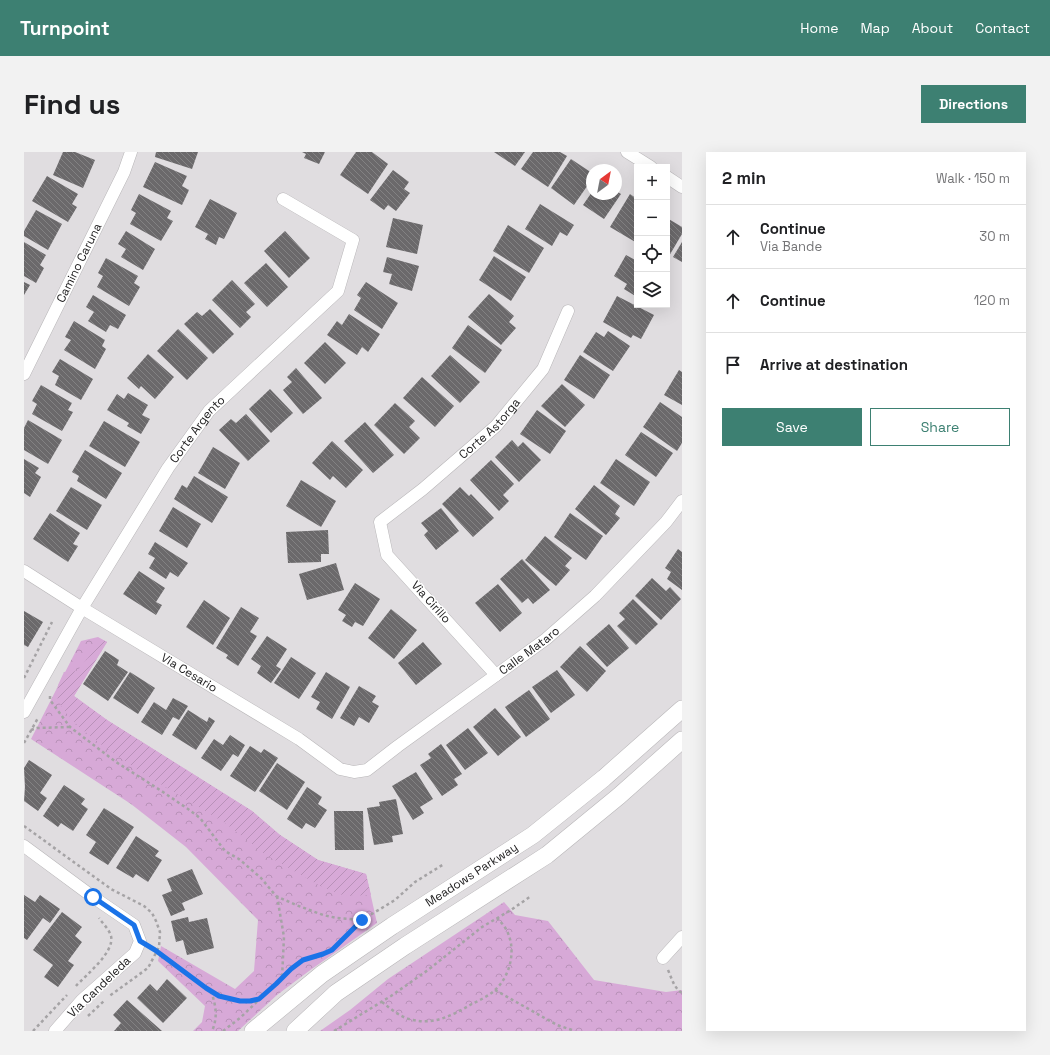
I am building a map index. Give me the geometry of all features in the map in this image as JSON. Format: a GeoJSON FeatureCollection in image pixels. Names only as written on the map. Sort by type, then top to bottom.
{"type":"FeatureCollection","features":[{"type":"Feature","properties":{"kind":"main road","name":"Meadows Parkway"},"geometry":{"type":"LineString","coordinates":[[253,1031],[322,974],[392,926],[533,836],[604,778],[682,709]]}},
{"type":"Feature","properties":{"kind":"main road","name":"Meadows Parkway"},"geometry":{"type":"LineString","coordinates":[[295,1031],[336,993],[405,946],[547,854],[619,796],[682,740]]}},
{"type":"Feature","properties":{"kind":"street","name":"Camino Caruna"},"geometry":{"type":"LineString","coordinates":[[24,374],[124,172],[131,152]]}},
{"type":"Feature","properties":{"kind":"street"},"geometry":{"type":"LineString","coordinates":[[627,152],[646,164]]}},
{"type":"Feature","properties":{"kind":"street"},"geometry":{"type":"LineString","coordinates":[[670,179],[682,187]]}},
{"type":"Feature","properties":{"kind":"street","name":"Corte Argento"},"geometry":{"type":"LineString","coordinates":[[24,712],[82,608],[168,468],[209,412],[338,290],[353,240],[283,199]]}},
{"type":"Feature","properties":{"kind":"street","name":"Corte Astorga"},"geometry":{"type":"LineString","coordinates":[[380,522],[423,489],[496,426],[543,369],[568,311]]}},
{"type":"Feature","properties":{"kind":"street","name":"Calle Mataro"},"geometry":{"type":"LineString","coordinates":[[354,772],[367,770],[546,639],[595,596],[666,522],[682,501]]}},
{"type":"Feature","properties":{"kind":"street","name":"Via Cirillo"},"geometry":{"type":"LineString","coordinates":[[380,522],[387,555],[496,675]]}},
{"type":"Feature","properties":{"kind":"street","name":"Via Cesario"},"geometry":{"type":"LineString","coordinates":[[24,571],[82,608],[299,739],[340,769],[354,772]]}},
{"type":"Feature","properties":{"kind":"street"},"geometry":{"type":"LineString","coordinates":[[24,846],[134,925],[140,941]]}},
{"type":"Feature","properties":{"kind":"street"},"geometry":{"type":"LineString","coordinates":[[663,958],[682,936]]}},
{"type":"Feature","properties":{"kind":"street","name":"Via Candeleda"},"geometry":{"type":"LineString","coordinates":[[55,1031],[82,1000],[135,953],[140,941]]}},
{"type":"Feature","properties":{"kind":"path"},"geometry":{"type":"LineString","coordinates":[[24,678],[52,622]]}},
{"type":"Feature","properties":{"kind":"path"},"geometry":{"type":"LineString","coordinates":[[50,696],[50,700],[70,727],[116,762],[200,818],[225,851],[262,878],[276,896],[284,937],[282,978]]}},
{"type":"Feature","properties":{"kind":"path"},"geometry":{"type":"LineString","coordinates":[[24,743],[31,730],[37,728],[70,727]]}},
{"type":"Feature","properties":{"kind":"path"},"geometry":{"type":"LineString","coordinates":[[343,939],[362,920],[395,900],[415,882],[444,864]]}},
{"type":"Feature","properties":{"kind":"path"},"geometry":{"type":"LineString","coordinates":[[276,896],[316,913],[337,918],[362,920]]}},
{"type":"Feature","properties":{"kind":"path"},"geometry":{"type":"LineString","coordinates":[[334,1031],[382,1002],[428,970],[482,927],[531,896]]}},
{"type":"Feature","properties":{"kind":"path"},"geometry":{"type":"LineString","coordinates":[[75,987],[104,956],[111,943],[111,936],[107,928],[98,918]]}},
{"type":"Feature","properties":{"kind":"path"},"geometry":{"type":"LineString","coordinates":[[382,1002],[395,1012],[412,1020],[433,1021],[454,1014],[490,994],[505,977],[510,964],[512,947],[509,935],[497,918]]}},
{"type":"Feature","properties":{"kind":"path"},"geometry":{"type":"LineString","coordinates":[[140,941],[219,996],[240,1001],[259,999]]}},
{"type":"Feature","properties":{"kind":"path"},"geometry":{"type":"LineString","coordinates":[[223,1031],[240,1018],[303,960],[323,954]]}},
{"type":"Feature","properties":{"kind":"path"},"geometry":{"type":"LineString","coordinates":[[663,958],[674,984],[682,993]]}},
{"type":"Feature","properties":{"kind":"path"},"geometry":{"type":"LineString","coordinates":[[495,990],[557,1025],[575,1031]]}},
{"type":"Feature","properties":{"kind":"path"},"geometry":{"type":"LineString","coordinates":[[211,991],[216,1012],[215,1023],[212,1031]]}},
{"type":"Feature","properties":{"kind":"path"},"geometry":{"type":"LineString","coordinates":[[33,1031],[70,992]]}},
{"type":"Feature","properties":{"kind":"green space"},"geometry":{"type":"Polygon","coordinates":[[[98,637],[107,642],[74,696],[107,720],[252,811],[280,835],[318,860],[366,874],[377,923],[277,995],[238,1031],[193,1031],[202,1022],[205,1006],[158,961],[161,946],[235,989],[254,971],[258,920],[186,847],[131,804],[31,739],[81,641],[98,637]]]}},
{"type":"Feature","properties":{"kind":"green space"},"geometry":{"type":"Polygon","coordinates":[[[103,640],[107,642],[74,696],[107,720],[252,811],[280,835],[318,860],[366,874],[371,895],[345,896],[322,887],[266,855],[225,823],[139,771],[79,727],[62,708],[57,697],[58,685],[64,672],[77,671],[103,640]]]}},
{"type":"Feature","properties":{"kind":"green space"},"geometry":{"type":"Polygon","coordinates":[[[504,902],[515,915],[548,921],[594,980],[666,992],[682,990],[682,1031],[320,1031],[350,1010],[388,979],[504,902]]]}},
{"type":"Feature","properties":{"kind":"building"},"geometry":{"type":"Polygon","coordinates":[[[63,152],[75,152],[95,160],[83,188],[53,175],[63,152]]]}},
{"type":"Feature","properties":{"kind":"building"},"geometry":{"type":"Polygon","coordinates":[[[156,152],[198,152],[192,169],[155,157],[156,152]]]}},
{"type":"Feature","properties":{"kind":"building"},"geometry":{"type":"Polygon","coordinates":[[[302,152],[325,152],[319,164],[304,158],[306,154],[302,152]]]}},
{"type":"Feature","properties":{"kind":"building"},"geometry":{"type":"Polygon","coordinates":[[[356,152],[372,152],[388,164],[368,194],[340,175],[356,152]]]}},
{"type":"Feature","properties":{"kind":"building"},"geometry":{"type":"Polygon","coordinates":[[[494,152],[525,152],[515,166],[494,152]]]}},
{"type":"Feature","properties":{"kind":"building"},"geometry":{"type":"Polygon","coordinates":[[[533,152],[560,152],[567,156],[548,187],[521,169],[533,152]]]}},
{"type":"Feature","properties":{"kind":"building"},"geometry":{"type":"Polygon","coordinates":[[[571,159],[586,169],[586,188],[574,205],[551,188],[571,159]]]}},
{"type":"Feature","properties":{"kind":"building"},"geometry":{"type":"Polygon","coordinates":[[[155,162],[187,176],[182,186],[189,190],[182,205],[143,187],[155,162]]]}},
{"type":"Feature","properties":{"kind":"building"},"geometry":{"type":"Polygon","coordinates":[[[393,170],[409,182],[404,189],[410,193],[396,211],[388,205],[384,210],[370,200],[393,170]]]}},
{"type":"Feature","properties":{"kind":"building"},"geometry":{"type":"Polygon","coordinates":[[[47,176],[78,194],[72,204],[77,207],[68,222],[32,201],[47,176]]]}},
{"type":"Feature","properties":{"kind":"building"},"geometry":{"type":"Polygon","coordinates":[[[139,194],[171,211],[167,218],[173,221],[161,241],[130,224],[136,213],[131,210],[139,194]]]}},
{"type":"Feature","properties":{"kind":"building"},"geometry":{"type":"Polygon","coordinates":[[[630,194],[634,197],[634,241],[610,227],[630,194]]]}},
{"type":"Feature","properties":{"kind":"building"},"geometry":{"type":"Polygon","coordinates":[[[210,199],[237,213],[224,239],[219,237],[216,245],[205,239],[208,234],[195,227],[210,199]]]}},
{"type":"Feature","properties":{"kind":"building"},"geometry":{"type":"Polygon","coordinates":[[[586,200],[617,200],[604,219],[583,205],[586,200]]]}},
{"type":"Feature","properties":{"kind":"building"},"geometry":{"type":"Polygon","coordinates":[[[540,204],[574,225],[567,236],[560,232],[552,246],[525,229],[540,204]]]}},
{"type":"Feature","properties":{"kind":"building"},"geometry":{"type":"Polygon","coordinates":[[[36,210],[62,224],[48,250],[24,236],[24,231],[36,210]]]}},
{"type":"Feature","properties":{"kind":"building"},"geometry":{"type":"Polygon","coordinates":[[[393,218],[423,225],[417,254],[386,247],[393,218]]]}},
{"type":"Feature","properties":{"kind":"building"},"geometry":{"type":"Polygon","coordinates":[[[670,220],[682,227],[682,234],[670,254],[670,220]]]}},
{"type":"Feature","properties":{"kind":"building"},"geometry":{"type":"Polygon","coordinates":[[[508,225],[544,248],[529,273],[493,251],[508,225]]]}},
{"type":"Feature","properties":{"kind":"building"},"geometry":{"type":"Polygon","coordinates":[[[126,231],[155,249],[143,270],[121,257],[126,249],[118,244],[126,231]]]}},
{"type":"Feature","properties":{"kind":"building"},"geometry":{"type":"Polygon","coordinates":[[[285,231],[310,258],[289,278],[264,251],[285,231]]]}},
{"type":"Feature","properties":{"kind":"building"},"geometry":{"type":"Polygon","coordinates":[[[24,242],[46,255],[40,265],[44,268],[36,283],[24,276],[24,242]]]}},
{"type":"Feature","properties":{"kind":"building"},"geometry":{"type":"Polygon","coordinates":[[[682,242],[682,262],[673,257],[682,242]]]}},
{"type":"Feature","properties":{"kind":"building"},"geometry":{"type":"Polygon","coordinates":[[[626,255],[634,259],[634,295],[624,289],[627,284],[614,276],[626,255]]]}},
{"type":"Feature","properties":{"kind":"building"},"geometry":{"type":"Polygon","coordinates":[[[494,256],[526,277],[511,301],[479,280],[494,256]]]}},
{"type":"Feature","properties":{"kind":"building"},"geometry":{"type":"Polygon","coordinates":[[[387,257],[419,266],[412,291],[389,284],[392,274],[383,272],[387,257]]]}},
{"type":"Feature","properties":{"kind":"building"},"geometry":{"type":"Polygon","coordinates":[[[106,258],[138,276],[134,283],[140,287],[129,306],[97,287],[103,276],[98,273],[106,258]]]}},
{"type":"Feature","properties":{"kind":"building"},"geometry":{"type":"Polygon","coordinates":[[[266,263],[288,287],[267,307],[244,283],[266,263]]]}},
{"type":"Feature","properties":{"kind":"building"},"geometry":{"type":"Polygon","coordinates":[[[232,280],[255,304],[246,312],[251,317],[240,328],[212,300],[232,280]]]}},
{"type":"Feature","properties":{"kind":"building"},"geometry":{"type":"Polygon","coordinates":[[[24,282],[30,285],[24,295],[24,282]]]}},
{"type":"Feature","properties":{"kind":"building"},"geometry":{"type":"Polygon","coordinates":[[[366,282],[398,303],[382,329],[354,310],[361,298],[357,295],[366,282]]]}},
{"type":"Feature","properties":{"kind":"building"},"geometry":{"type":"Polygon","coordinates":[[[489,294],[514,316],[509,322],[516,328],[501,345],[468,317],[489,294]]]}},
{"type":"Feature","properties":{"kind":"building"},"geometry":{"type":"Polygon","coordinates":[[[93,295],[126,315],[118,329],[110,325],[106,332],[88,321],[94,312],[86,307],[93,295]]]}},
{"type":"Feature","properties":{"kind":"building"},"geometry":{"type":"Polygon","coordinates":[[[617,296],[634,305],[634,308],[640,308],[654,315],[641,339],[633,335],[631,338],[603,322],[617,296]]]}},
{"type":"Feature","properties":{"kind":"building"},"geometry":{"type":"Polygon","coordinates":[[[210,309],[234,334],[213,354],[184,324],[197,312],[202,316],[210,309]]]}},
{"type":"Feature","properties":{"kind":"building"},"geometry":{"type":"Polygon","coordinates":[[[349,314],[380,334],[368,352],[362,347],[357,355],[327,335],[337,321],[342,325],[349,314]]]}},
{"type":"Feature","properties":{"kind":"building"},"geometry":{"type":"Polygon","coordinates":[[[74,321],[105,340],[102,346],[106,349],[95,369],[64,350],[71,340],[65,337],[74,321]]]}},
{"type":"Feature","properties":{"kind":"building"},"geometry":{"type":"Polygon","coordinates":[[[468,325],[502,350],[485,373],[452,348],[468,325]]]}},
{"type":"Feature","properties":{"kind":"building"},"geometry":{"type":"Polygon","coordinates":[[[178,329],[208,358],[187,380],[157,351],[178,329]]]}},
{"type":"Feature","properties":{"kind":"building"},"geometry":{"type":"Polygon","coordinates":[[[608,331],[630,346],[613,371],[583,352],[596,332],[604,337],[608,331]]]}},
{"type":"Feature","properties":{"kind":"building"},"geometry":{"type":"Polygon","coordinates":[[[325,342],[346,363],[325,384],[304,363],[325,342]]]}},
{"type":"Feature","properties":{"kind":"building"},"geometry":{"type":"Polygon","coordinates":[[[148,354],[174,377],[155,399],[141,386],[139,389],[127,378],[148,354]]]}},
{"type":"Feature","properties":{"kind":"building"},"geometry":{"type":"Polygon","coordinates":[[[450,355],[480,382],[460,403],[431,376],[450,355]]]}},
{"type":"Feature","properties":{"kind":"building"},"geometry":{"type":"Polygon","coordinates":[[[580,355],[610,375],[594,399],[564,380],[580,355]]]}},
{"type":"Feature","properties":{"kind":"building"},"geometry":{"type":"Polygon","coordinates":[[[60,359],[93,379],[81,400],[55,385],[59,376],[52,372],[60,359]]]}},
{"type":"Feature","properties":{"kind":"building"},"geometry":{"type":"Polygon","coordinates":[[[296,368],[322,398],[303,414],[283,390],[292,382],[287,377],[296,368]]]}},
{"type":"Feature","properties":{"kind":"building"},"geometry":{"type":"Polygon","coordinates":[[[679,370],[682,372],[682,405],[664,395],[679,370]]]}},
{"type":"Feature","properties":{"kind":"building"},"geometry":{"type":"Polygon","coordinates":[[[422,377],[454,406],[435,427],[403,398],[422,377]]]}},
{"type":"Feature","properties":{"kind":"building"},"geometry":{"type":"Polygon","coordinates":[[[562,384],[585,405],[565,427],[541,406],[562,384]]]}},
{"type":"Feature","properties":{"kind":"building"},"geometry":{"type":"Polygon","coordinates":[[[41,385],[72,403],[68,410],[73,412],[62,431],[32,414],[37,404],[32,401],[41,385]]]}},
{"type":"Feature","properties":{"kind":"building"},"geometry":{"type":"Polygon","coordinates":[[[270,389],[293,413],[271,433],[249,409],[270,389]]]}},
{"type":"Feature","properties":{"kind":"building"},"geometry":{"type":"Polygon","coordinates":[[[128,393],[148,405],[142,415],[150,419],[141,434],[127,426],[129,423],[107,410],[117,394],[124,399],[128,393]]]}},
{"type":"Feature","properties":{"kind":"building"},"geometry":{"type":"Polygon","coordinates":[[[660,402],[682,417],[682,443],[677,451],[643,427],[660,402]]]}},
{"type":"Feature","properties":{"kind":"building"},"geometry":{"type":"Polygon","coordinates":[[[395,403],[415,421],[409,427],[420,438],[404,454],[374,425],[395,403]]]}},
{"type":"Feature","properties":{"kind":"building"},"geometry":{"type":"Polygon","coordinates":[[[537,410],[566,431],[550,454],[520,434],[537,410]]]}},
{"type":"Feature","properties":{"kind":"building"},"geometry":{"type":"Polygon","coordinates":[[[246,414],[270,441],[248,461],[219,430],[231,419],[236,423],[246,414]]]}},
{"type":"Feature","properties":{"kind":"building"},"geometry":{"type":"Polygon","coordinates":[[[28,420],[62,440],[48,464],[24,450],[24,428],[28,420]]]}},
{"type":"Feature","properties":{"kind":"building"},"geometry":{"type":"Polygon","coordinates":[[[104,421],[140,442],[125,467],[89,446],[104,421]]]}},
{"type":"Feature","properties":{"kind":"building"},"geometry":{"type":"Polygon","coordinates":[[[365,422],[394,455],[373,473],[344,441],[365,422]]]}},
{"type":"Feature","properties":{"kind":"building"},"geometry":{"type":"Polygon","coordinates":[[[641,432],[673,453],[656,477],[625,455],[641,432]]]}},
{"type":"Feature","properties":{"kind":"building"},"geometry":{"type":"Polygon","coordinates":[[[512,440],[518,447],[523,442],[541,460],[519,482],[495,457],[512,440]]]}},
{"type":"Feature","properties":{"kind":"building"},"geometry":{"type":"Polygon","coordinates":[[[332,441],[363,470],[346,488],[333,476],[330,480],[312,463],[332,441]]]}},
{"type":"Feature","properties":{"kind":"building"},"geometry":{"type":"Polygon","coordinates":[[[213,447],[240,463],[225,489],[198,473],[213,447]]]}},
{"type":"Feature","properties":{"kind":"building"},"geometry":{"type":"Polygon","coordinates":[[[85,450],[122,473],[106,499],[77,481],[79,476],[72,472],[85,450]]]}},
{"type":"Feature","properties":{"kind":"building"},"geometry":{"type":"Polygon","coordinates":[[[24,459],[39,468],[35,473],[41,477],[30,497],[24,493],[24,459]]]}},
{"type":"Feature","properties":{"kind":"building"},"geometry":{"type":"Polygon","coordinates":[[[616,459],[650,482],[634,506],[600,483],[616,459]]]}},
{"type":"Feature","properties":{"kind":"building"},"geometry":{"type":"Polygon","coordinates":[[[491,460],[514,484],[503,495],[509,501],[499,511],[470,480],[491,460]]]}},
{"type":"Feature","properties":{"kind":"building"},"geometry":{"type":"Polygon","coordinates":[[[194,476],[228,497],[212,523],[174,499],[182,485],[187,488],[194,476]]]}},
{"type":"Feature","properties":{"kind":"building"},"geometry":{"type":"Polygon","coordinates":[[[301,480],[336,501],[321,527],[286,506],[301,480]]]}},
{"type":"Feature","properties":{"kind":"building"},"geometry":{"type":"Polygon","coordinates":[[[594,485],[620,506],[615,514],[620,518],[606,535],[575,509],[594,485]]]}},
{"type":"Feature","properties":{"kind":"building"},"geometry":{"type":"Polygon","coordinates":[[[71,487],[102,505],[87,530],[56,511],[71,487]]]}},
{"type":"Feature","properties":{"kind":"building"},"geometry":{"type":"Polygon","coordinates":[[[460,487],[469,496],[471,494],[494,518],[473,537],[442,504],[460,487]]]}},
{"type":"Feature","properties":{"kind":"building"},"geometry":{"type":"Polygon","coordinates":[[[173,507],[201,524],[187,548],[159,531],[173,507]]]}},
{"type":"Feature","properties":{"kind":"building"},"geometry":{"type":"Polygon","coordinates":[[[441,508],[459,531],[436,550],[424,535],[428,531],[421,523],[441,508]]]}},
{"type":"Feature","properties":{"kind":"building"},"geometry":{"type":"Polygon","coordinates":[[[50,513],[80,533],[73,544],[78,546],[68,562],[33,539],[50,513]]]}},
{"type":"Feature","properties":{"kind":"building"},"geometry":{"type":"Polygon","coordinates":[[[570,513],[603,536],[586,560],[554,537],[570,513]]]}},
{"type":"Feature","properties":{"kind":"building"},"geometry":{"type":"Polygon","coordinates":[[[328,530],[329,554],[321,554],[321,562],[288,563],[286,532],[328,530]]]}},
{"type":"Feature","properties":{"kind":"building"},"geometry":{"type":"Polygon","coordinates":[[[545,536],[572,558],[565,566],[570,570],[556,586],[525,560],[545,536]]]}},
{"type":"Feature","properties":{"kind":"building"},"geometry":{"type":"Polygon","coordinates":[[[155,542],[188,563],[178,577],[170,572],[166,579],[149,568],[155,558],[148,554],[155,542]]]}},
{"type":"Feature","properties":{"kind":"building"},"geometry":{"type":"Polygon","coordinates":[[[678,549],[682,552],[682,590],[667,579],[671,572],[665,568],[678,549]]]}},
{"type":"Feature","properties":{"kind":"building"},"geometry":{"type":"Polygon","coordinates":[[[522,559],[550,590],[533,604],[528,598],[522,603],[500,579],[522,559]]]}},
{"type":"Feature","properties":{"kind":"building"},"geometry":{"type":"Polygon","coordinates":[[[336,563],[344,590],[307,600],[299,574],[336,563]]]}},
{"type":"Feature","properties":{"kind":"building"},"geometry":{"type":"Polygon","coordinates":[[[139,571],[165,588],[156,602],[162,605],[156,615],[123,594],[139,571]]]}},
{"type":"Feature","properties":{"kind":"building"},"geometry":{"type":"Polygon","coordinates":[[[652,578],[666,591],[670,587],[681,599],[661,620],[635,596],[652,578]]]}},
{"type":"Feature","properties":{"kind":"building"},"geometry":{"type":"Polygon","coordinates":[[[355,583],[380,599],[363,626],[355,622],[352,627],[342,621],[346,615],[338,610],[355,583]]]}},
{"type":"Feature","properties":{"kind":"building"},"geometry":{"type":"Polygon","coordinates":[[[498,584],[522,613],[500,632],[475,603],[498,584]]]}},
{"type":"Feature","properties":{"kind":"building"},"geometry":{"type":"Polygon","coordinates":[[[633,599],[658,624],[636,645],[617,626],[625,619],[619,613],[633,599]]]}},
{"type":"Feature","properties":{"kind":"building"},"geometry":{"type":"Polygon","coordinates":[[[204,600],[230,618],[213,645],[186,627],[204,600]]]}},
{"type":"Feature","properties":{"kind":"building"},"geometry":{"type":"Polygon","coordinates":[[[241,607],[259,618],[250,632],[257,636],[238,666],[226,658],[228,655],[216,648],[241,607]]]}},
{"type":"Feature","properties":{"kind":"building"},"geometry":{"type":"Polygon","coordinates":[[[391,609],[417,630],[394,659],[368,638],[391,609]]]}},
{"type":"Feature","properties":{"kind":"building"},"geometry":{"type":"Polygon","coordinates":[[[24,611],[43,622],[28,647],[24,645],[24,611]]]}},
{"type":"Feature","properties":{"kind":"building"},"geometry":{"type":"Polygon","coordinates":[[[609,624],[629,648],[607,667],[586,644],[609,624]]]}},
{"type":"Feature","properties":{"kind":"building"},"geometry":{"type":"Polygon","coordinates":[[[267,636],[287,649],[276,666],[281,669],[271,683],[257,673],[261,666],[251,659],[267,636]]]}},
{"type":"Feature","properties":{"kind":"building"},"geometry":{"type":"Polygon","coordinates":[[[423,642],[442,664],[416,685],[398,663],[423,642]]]}},
{"type":"Feature","properties":{"kind":"building"},"geometry":{"type":"Polygon","coordinates":[[[580,646],[606,671],[587,692],[560,667],[580,646]]]}},
{"type":"Feature","properties":{"kind":"building"},"geometry":{"type":"Polygon","coordinates":[[[105,651],[119,660],[117,665],[128,672],[108,701],[83,684],[105,651]]]}},
{"type":"Feature","properties":{"kind":"building"},"geometry":{"type":"Polygon","coordinates":[[[291,657],[316,673],[299,699],[274,683],[291,657]]]}},
{"type":"Feature","properties":{"kind":"building"},"geometry":{"type":"Polygon","coordinates":[[[557,670],[575,695],[551,713],[532,687],[557,670]]]}},
{"type":"Feature","properties":{"kind":"building"},"geometry":{"type":"Polygon","coordinates":[[[130,672],[155,688],[138,714],[113,698],[130,672]]]}},
{"type":"Feature","properties":{"kind":"building"},"geometry":{"type":"Polygon","coordinates":[[[326,672],[350,687],[332,719],[316,709],[320,702],[311,697],[326,672]]]}},
{"type":"Feature","properties":{"kind":"building"},"geometry":{"type":"Polygon","coordinates":[[[359,686],[376,696],[372,702],[379,706],[369,723],[359,717],[354,726],[340,718],[359,686]]]}},
{"type":"Feature","properties":{"kind":"building"},"geometry":{"type":"Polygon","coordinates":[[[529,690],[550,719],[526,737],[505,707],[529,690]]]}},
{"type":"Feature","properties":{"kind":"building"},"geometry":{"type":"Polygon","coordinates":[[[173,698],[188,706],[179,720],[173,717],[162,735],[141,722],[154,702],[166,710],[173,698]]]}},
{"type":"Feature","properties":{"kind":"building"},"geometry":{"type":"Polygon","coordinates":[[[495,708],[521,737],[498,756],[473,727],[495,708]]]}},
{"type":"Feature","properties":{"kind":"building"},"geometry":{"type":"Polygon","coordinates":[[[188,710],[207,722],[209,717],[215,721],[196,750],[172,735],[188,710]]]}},
{"type":"Feature","properties":{"kind":"building"},"geometry":{"type":"Polygon","coordinates":[[[468,728],[488,753],[465,770],[446,745],[468,728]]]}},
{"type":"Feature","properties":{"kind":"building"},"geometry":{"type":"Polygon","coordinates":[[[230,735],[245,745],[238,757],[233,754],[221,771],[201,758],[214,739],[223,745],[230,735]]]}},
{"type":"Feature","properties":{"kind":"building"},"geometry":{"type":"Polygon","coordinates":[[[441,744],[462,774],[454,779],[458,785],[442,796],[420,765],[431,758],[428,754],[441,744]]]}},
{"type":"Feature","properties":{"kind":"building"},"geometry":{"type":"Polygon","coordinates":[[[250,746],[261,753],[264,749],[278,758],[255,792],[230,776],[250,746]]]}},
{"type":"Feature","properties":{"kind":"building"},"geometry":{"type":"Polygon","coordinates":[[[29,760],[52,775],[40,793],[47,798],[38,811],[24,801],[24,768],[29,760]]]}},
{"type":"Feature","properties":{"kind":"building"},"geometry":{"type":"Polygon","coordinates":[[[277,763],[305,782],[287,810],[259,791],[277,763]]]}},
{"type":"Feature","properties":{"kind":"building"},"geometry":{"type":"Polygon","coordinates":[[[416,772],[433,799],[420,807],[424,813],[413,820],[392,786],[416,772]]]}},
{"type":"Feature","properties":{"kind":"building"},"geometry":{"type":"Polygon","coordinates":[[[64,785],[85,799],[81,804],[88,809],[73,831],[61,823],[58,827],[43,816],[64,785]]]}},
{"type":"Feature","properties":{"kind":"building"},"geometry":{"type":"Polygon","coordinates":[[[307,787],[322,797],[318,804],[327,810],[315,828],[306,823],[302,829],[287,819],[307,787]]]}},
{"type":"Feature","properties":{"kind":"building"},"geometry":{"type":"Polygon","coordinates":[[[396,799],[403,834],[392,836],[393,842],[374,845],[367,808],[380,806],[379,802],[396,799]]]}},
{"type":"Feature","properties":{"kind":"building"},"geometry":{"type":"Polygon","coordinates":[[[104,808],[134,827],[108,865],[89,853],[96,842],[86,835],[104,808]]]}},
{"type":"Feature","properties":{"kind":"building"},"geometry":{"type":"Polygon","coordinates":[[[334,811],[363,811],[364,850],[335,850],[334,811]]]}},
{"type":"Feature","properties":{"kind":"building"},"geometry":{"type":"Polygon","coordinates":[[[136,836],[159,851],[155,856],[162,860],[148,882],[136,874],[133,878],[116,868],[136,836]]]}},
{"type":"Feature","properties":{"kind":"building"},"geometry":{"type":"Polygon","coordinates":[[[192,869],[203,894],[182,903],[185,910],[171,916],[162,895],[172,891],[167,879],[192,869]]]}},
{"type":"Feature","properties":{"kind":"building"},"geometry":{"type":"Polygon","coordinates":[[[24,895],[35,902],[40,895],[60,909],[50,923],[43,918],[27,940],[24,938],[24,895]]]}},
{"type":"Feature","properties":{"kind":"building"},"geometry":{"type":"Polygon","coordinates":[[[62,912],[82,927],[75,936],[82,942],[68,961],[74,965],[58,987],[44,977],[53,965],[33,950],[62,912]]]}},
{"type":"Feature","properties":{"kind":"building"},"geometry":{"type":"Polygon","coordinates":[[[188,917],[189,922],[207,918],[214,948],[187,955],[183,940],[176,942],[171,921],[188,917]]]}},
{"type":"Feature","properties":{"kind":"building"},"geometry":{"type":"Polygon","coordinates":[[[167,979],[187,998],[163,1023],[137,998],[150,984],[157,991],[167,979]]]}},
{"type":"Feature","properties":{"kind":"building"},"geometry":{"type":"Polygon","coordinates":[[[127,1000],[162,1031],[114,1031],[121,1023],[113,1015],[127,1000]]]}},
{"type":"Feature","properties":{"kind":"route"},"geometry":{"type":"LineString","coordinates":[[93,897],[134,925],[140,941],[155,950],[176,967],[219,996],[240,1001],[259,999],[291,969],[303,960],[332,950],[362,920]]}}]}
